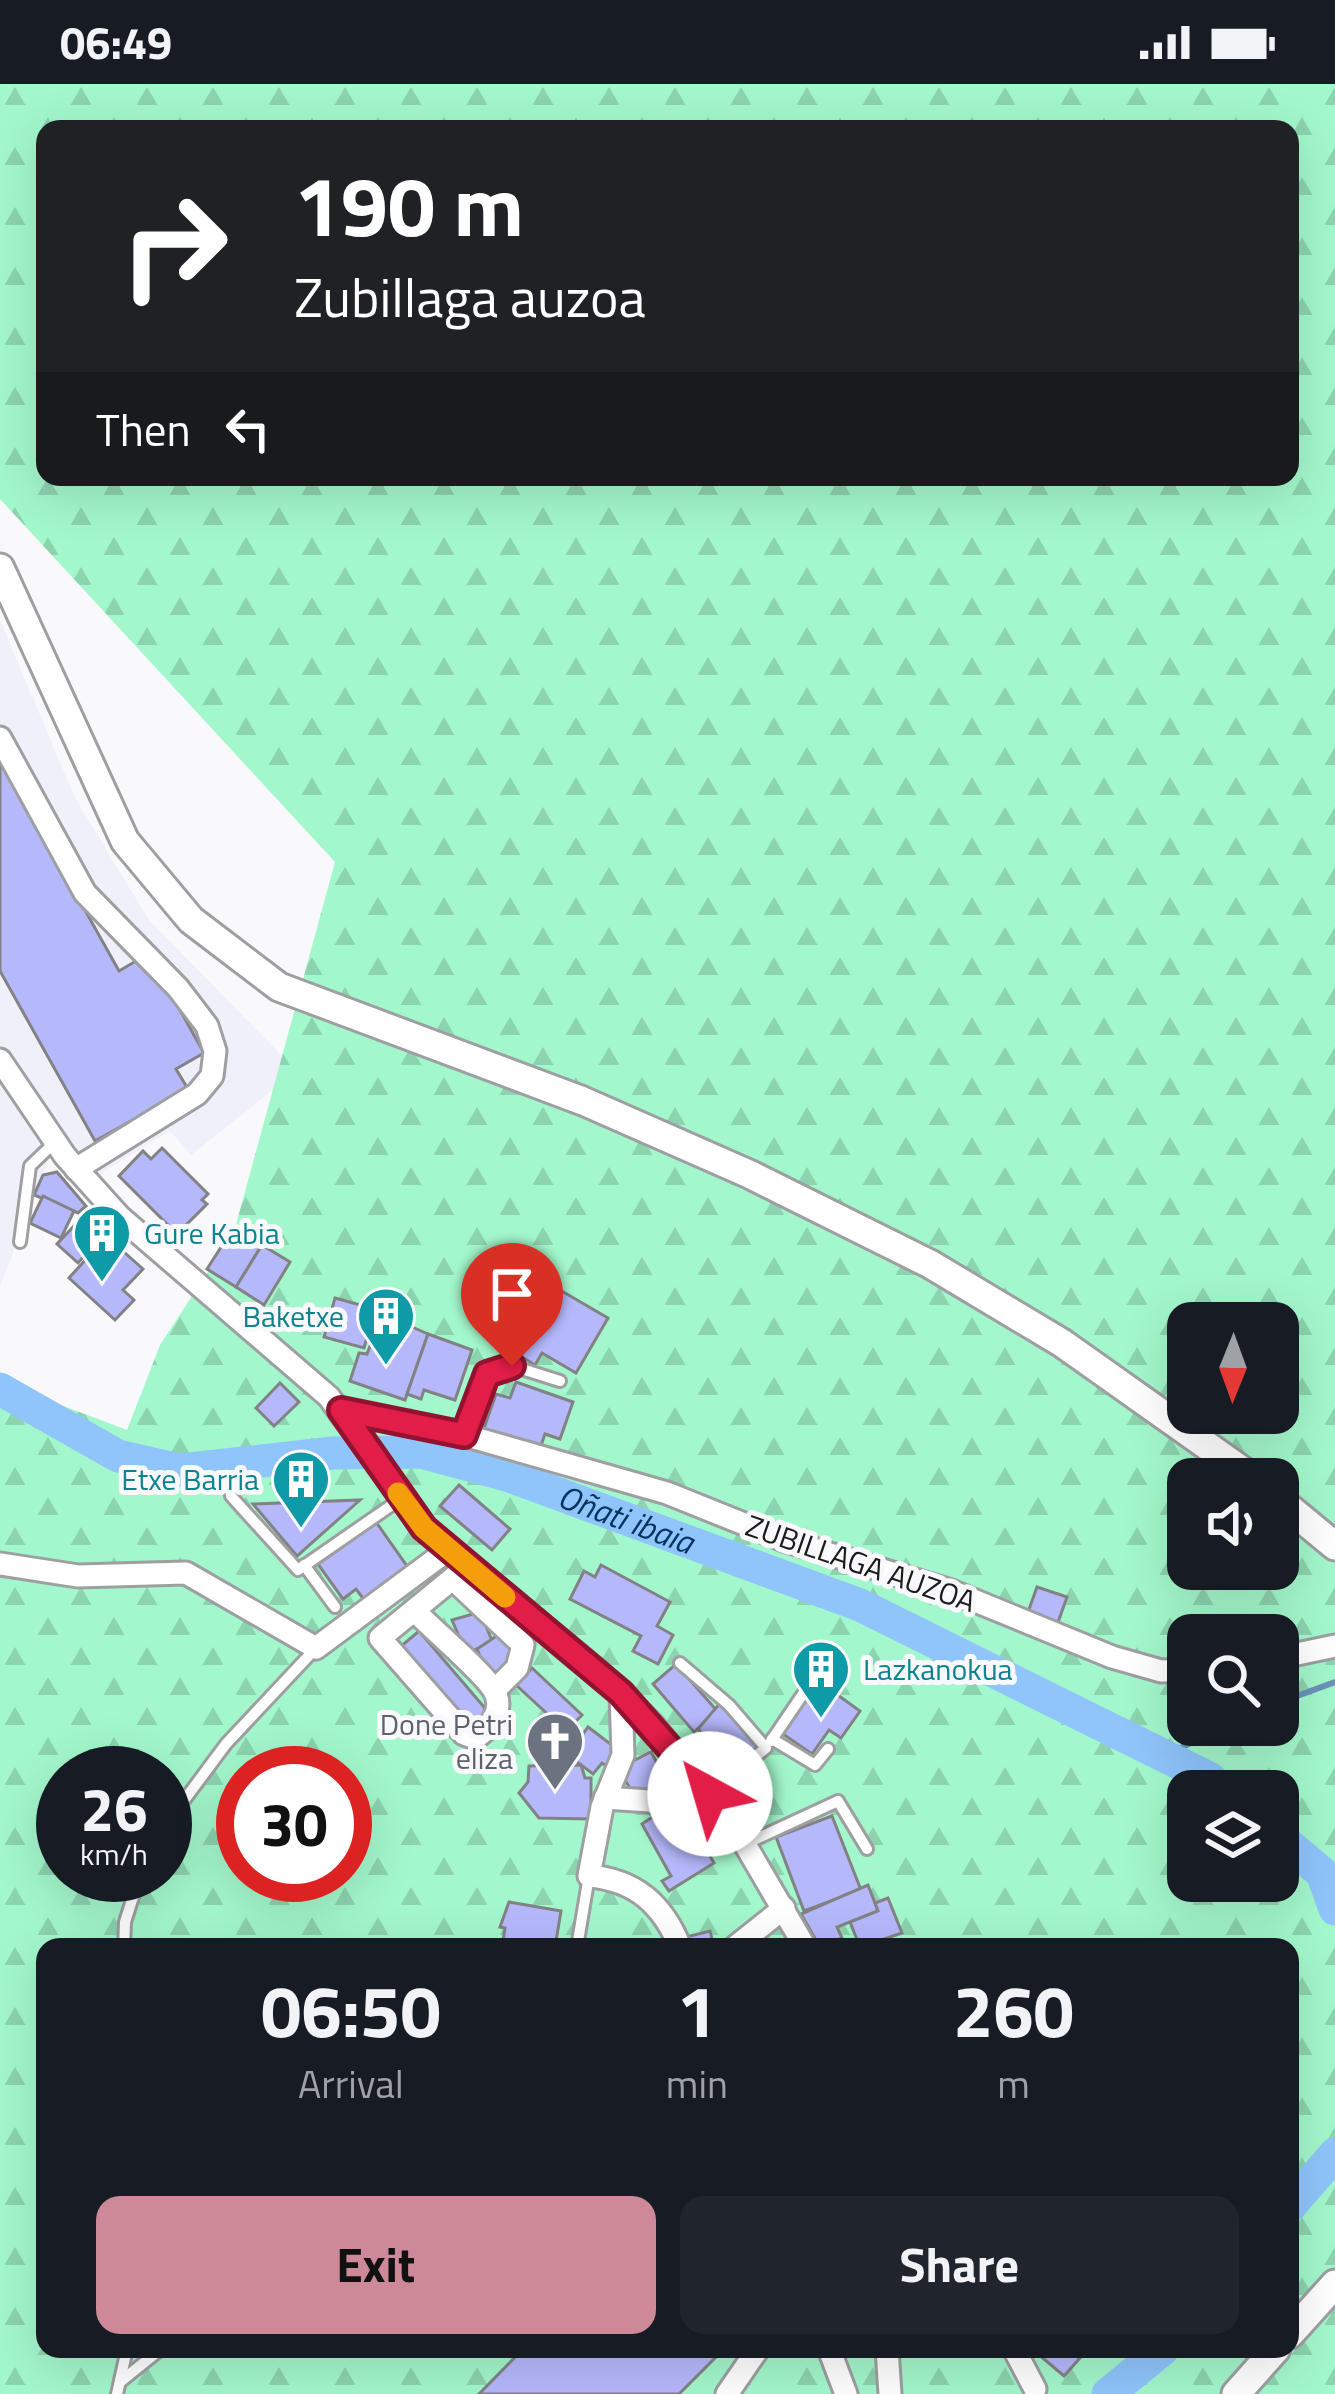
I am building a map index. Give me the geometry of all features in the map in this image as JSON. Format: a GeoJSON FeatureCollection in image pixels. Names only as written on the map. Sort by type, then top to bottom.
{"type":"FeatureCollection","features":[{"type":"Feature","properties":{"kind":"main road"},"geometry":{"type":"LineString","coordinates":[[0,568],[124,842],[191,920],[279,987],[583,1101],[749,1174],[930,1264],[1062,1343],[1224,1458]]}},
{"type":"Feature","properties":{"kind":"main road"},"geometry":{"type":"LineString","coordinates":[[1299,1516],[1335,1546]]}},
{"type":"Feature","properties":{"kind":"main road"},"geometry":{"type":"LineString","coordinates":[[1299,2324],[1335,2284]]}},
{"type":"Feature","properties":{"kind":"main road"},"geometry":{"type":"LineString","coordinates":[[1236,2394],[1268,2358]]}},
{"type":"Feature","properties":{"kind":"street"},"geometry":{"type":"LineString","coordinates":[[0,738],[86,893],[178,988],[207,1026],[214,1051],[212,1076],[196,1094],[76,1169]]}},
{"type":"Feature","properties":{"kind":"street","name":"ZUBILLAGA AUZOA"},"geometry":{"type":"LineString","coordinates":[[0,1060],[76,1169],[154,1251],[341,1410],[400,1496],[523,1645],[517,1668],[495,1690],[497,1711],[490,1729],[475,1738],[464,1734],[380,1638],[416,1611]]}},
{"type":"Feature","properties":{"kind":"street","name":"ZUBILLAGA AUZOA"},"geometry":{"type":"LineString","coordinates":[[341,1410],[464,1435],[667,1493],[784,1540],[951,1591],[1112,1657],[1167,1671]]}},
{"type":"Feature","properties":{"kind":"street"},"geometry":{"type":"LineString","coordinates":[[0,1564],[91,1576],[186,1573],[316,1648],[448,1550]]}},
{"type":"Feature","properties":{"kind":"street"},"geometry":{"type":"LineString","coordinates":[[461,1573],[416,1611],[495,1690]]}},
{"type":"Feature","properties":{"kind":"street","name":"ZUBILLAGA AUZOA"},"geometry":{"type":"LineString","coordinates":[[461,1573],[621,1693],[746,1844],[800,1938]]}},
{"type":"Feature","properties":{"kind":"street"},"geometry":{"type":"LineString","coordinates":[[1299,1654],[1335,1646]]}},
{"type":"Feature","properties":{"kind":"street"},"geometry":{"type":"LineString","coordinates":[[621,1693],[623,1755],[604,1798],[589,1856],[590,1876],[624,1884],[659,1905],[676,1938]]}},
{"type":"Feature","properties":{"kind":"street"},"geometry":{"type":"LineString","coordinates":[[604,1798],[650,1801],[691,1817],[708,1799]]}},
{"type":"Feature","properties":{"kind":"street"},"geometry":{"type":"LineString","coordinates":[[746,1938],[784,1908]]}},
{"type":"Feature","properties":{"kind":"street"},"geometry":{"type":"LineString","coordinates":[[727,2394],[754,2358]]}},
{"type":"Feature","properties":{"kind":"street"},"geometry":{"type":"LineString","coordinates":[[832,2358],[846,2394]]}},
{"type":"Feature","properties":{"kind":"street"},"geometry":{"type":"LineString","coordinates":[[888,2358],[890,2394]]}},
{"type":"Feature","properties":{"kind":"street"},"geometry":{"type":"LineString","coordinates":[[1020,2358],[1035,2389]]}},
{"type":"Feature","properties":{"kind":"lane"},"geometry":{"type":"LineString","coordinates":[[20,1242],[30,1166],[55,1142]]}},
{"type":"Feature","properties":{"kind":"lane"},"geometry":{"type":"LineString","coordinates":[[464,1435],[487,1374],[512,1366],[560,1381]]}},
{"type":"Feature","properties":{"kind":"lane"},"geometry":{"type":"LineString","coordinates":[[231,1496],[298,1570],[400,1496]]}},
{"type":"Feature","properties":{"kind":"lane"},"geometry":{"type":"LineString","coordinates":[[304,1565],[335,1607]]}},
{"type":"Feature","properties":{"kind":"lane"},"geometry":{"type":"LineString","coordinates":[[192,1790],[226,1744],[316,1648]]}},
{"type":"Feature","properties":{"kind":"lane"},"geometry":{"type":"LineString","coordinates":[[680,1663],[769,1744],[815,1766],[828,1749]]}},
{"type":"Feature","properties":{"kind":"lane"},"geometry":{"type":"LineString","coordinates":[[708,1799],[769,1744],[805,1690]]}},
{"type":"Feature","properties":{"kind":"lane"},"geometry":{"type":"LineString","coordinates":[[746,1844],[838,1801],[866,1849]]}},
{"type":"Feature","properties":{"kind":"lane"},"geometry":{"type":"LineString","coordinates":[[580,1938],[590,1876]]}},
{"type":"Feature","properties":{"kind":"lane"},"geometry":{"type":"LineString","coordinates":[[124,1938],[131,1902]]}},
{"type":"Feature","properties":{"kind":"lane"},"geometry":{"type":"LineString","coordinates":[[119,2388],[125,2358]]}},
{"type":"Feature","properties":{"kind":"lane"},"geometry":{"type":"LineString","coordinates":[[119,2388],[151,2358]]}},
{"type":"Feature","properties":{"kind":"shaded area"},"geometry":{"type":"Polygon","coordinates":[[[0,620],[75,798],[149,920],[297,1071],[191,1155],[170,1131],[81,1186],[51,1155],[0,1286],[0,620]]]}},
{"type":"Feature","properties":{"kind":"green space"},"geometry":{"type":"Polygon","coordinates":[[[0,84],[1335,84],[1335,2394],[0,2394],[0,1382],[127,1430],[160,1345],[234,1232],[335,862],[0,499],[0,84]]]}},
{"type":"Feature","properties":{"kind":"green space"},"geometry":{"type":"Polygon","coordinates":[[[634,1811],[671,1876],[647,1891],[635,1874],[622,1880],[600,1843],[611,1836],[607,1827],[634,1811]]]}},
{"type":"Feature","properties":{"kind":"building"},"geometry":{"type":"Polygon","coordinates":[[[0,758],[119,971],[136,961],[170,992],[204,1053],[176,1069],[188,1089],[95,1141],[0,971],[0,758]]]}},
{"type":"Feature","properties":{"kind":"building"},"geometry":{"type":"Polygon","coordinates":[[[162,1148],[208,1194],[202,1200],[207,1204],[177,1234],[119,1176],[143,1151],[151,1159],[162,1148]]]}},
{"type":"Feature","properties":{"kind":"building"},"geometry":{"type":"Polygon","coordinates":[[[57,1172],[86,1206],[78,1213],[34,1195],[43,1175],[57,1172]]]}},
{"type":"Feature","properties":{"kind":"building"},"geometry":{"type":"Polygon","coordinates":[[[43,1196],[74,1211],[61,1238],[30,1223],[43,1196]]]}},
{"type":"Feature","properties":{"kind":"building"},"geometry":{"type":"Polygon","coordinates":[[[89,1210],[110,1228],[78,1263],[57,1244],[89,1210]]]}},
{"type":"Feature","properties":{"kind":"building"},"geometry":{"type":"Polygon","coordinates":[[[234,1227],[262,1245],[236,1287],[207,1269],[234,1227]]]}},
{"type":"Feature","properties":{"kind":"building","name":"Gure Kabia"},"geometry":{"type":"Polygon","coordinates":[[[116,1245],[143,1269],[123,1290],[134,1300],[115,1320],[69,1278],[88,1257],[97,1265],[116,1245]]]}},
{"type":"Feature","properties":{"kind":"building"},"geometry":{"type":"Polygon","coordinates":[[[262,1245],[290,1262],[264,1305],[236,1287],[262,1245]]]}},
{"type":"Feature","properties":{"kind":"building"},"geometry":{"type":"Polygon","coordinates":[[[553,1286],[608,1318],[576,1373],[542,1353],[535,1365],[514,1352],[553,1286]]]}},
{"type":"Feature","properties":{"kind":"building"},"geometry":{"type":"Polygon","coordinates":[[[335,1298],[378,1310],[381,1301],[400,1307],[397,1319],[387,1316],[381,1338],[368,1334],[364,1348],[324,1337],[335,1298]]]}},
{"type":"Feature","properties":{"kind":"building","name":"Baketxe"},"geometry":{"type":"Polygon","coordinates":[[[387,1316],[428,1334],[405,1400],[350,1381],[359,1353],[367,1354],[372,1341],[381,1338],[387,1316]]]}},
{"type":"Feature","properties":{"kind":"building"},"geometry":{"type":"Polygon","coordinates":[[[428,1334],[472,1350],[455,1400],[424,1390],[421,1399],[407,1394],[428,1334]]]}},
{"type":"Feature","properties":{"kind":"building"},"geometry":{"type":"Polygon","coordinates":[[[516,1382],[573,1402],[560,1439],[545,1434],[538,1454],[482,1434],[496,1394],[510,1398],[516,1382]]]}},
{"type":"Feature","properties":{"kind":"building"},"geometry":{"type":"Polygon","coordinates":[[[280,1383],[299,1402],[274,1426],[256,1408],[280,1383]]]}},
{"type":"Feature","properties":{"kind":"building"},"geometry":{"type":"Polygon","coordinates":[[[459,1485],[510,1529],[492,1550],[440,1506],[459,1485]]]}},
{"type":"Feature","properties":{"kind":"building","name":"Etxe Barria"},"geometry":{"type":"Polygon","coordinates":[[[360,1500],[297,1556],[253,1504],[360,1500]]]}},
{"type":"Feature","properties":{"kind":"building"},"geometry":{"type":"Polygon","coordinates":[[[376,1522],[409,1569],[365,1601],[356,1589],[343,1599],[318,1564],[376,1522]]]}},
{"type":"Feature","properties":{"kind":"building"},"geometry":{"type":"Polygon","coordinates":[[[601,1565],[670,1602],[657,1626],[673,1635],[658,1664],[633,1651],[641,1636],[570,1599],[584,1571],[595,1577],[601,1565]]]}},
{"type":"Feature","properties":{"kind":"building"},"geometry":{"type":"Polygon","coordinates":[[[1037,1587],[1067,1597],[1057,1625],[1027,1615],[1037,1587]]]}},
{"type":"Feature","properties":{"kind":"building"},"geometry":{"type":"Polygon","coordinates":[[[480,1612],[493,1643],[466,1653],[452,1620],[480,1612]]]}},
{"type":"Feature","properties":{"kind":"building"},"geometry":{"type":"Polygon","coordinates":[[[419,1631],[490,1714],[471,1730],[399,1648],[419,1631]]]}},
{"type":"Feature","properties":{"kind":"building"},"geometry":{"type":"Polygon","coordinates":[[[504,1631],[516,1667],[489,1678],[477,1649],[504,1631]]]}},
{"type":"Feature","properties":{"kind":"building"},"geometry":{"type":"Polygon","coordinates":[[[676,1664],[718,1712],[694,1732],[653,1684],[676,1664]]]}},
{"type":"Feature","properties":{"kind":"building"},"geometry":{"type":"Polygon","coordinates":[[[532,1668],[582,1715],[566,1731],[516,1685],[532,1668]]]}},
{"type":"Feature","properties":{"kind":"building","name":"Lazkanokua"},"geometry":{"type":"Polygon","coordinates":[[[817,1680],[860,1711],[841,1738],[829,1730],[812,1754],[780,1732],[817,1680]]]}},
{"type":"Feature","properties":{"kind":"building"},"geometry":{"type":"Polygon","coordinates":[[[721,1702],[762,1749],[735,1772],[698,1729],[721,1702]]]}},
{"type":"Feature","properties":{"kind":"building"},"geometry":{"type":"Polygon","coordinates":[[[588,1727],[621,1752],[609,1768],[602,1763],[593,1774],[560,1749],[571,1734],[579,1740],[588,1727]]]}},
{"type":"Feature","properties":{"kind":"building"},"geometry":{"type":"Polygon","coordinates":[[[651,1752],[667,1781],[637,1798],[622,1776],[631,1762],[651,1752]]]}},
{"type":"Feature","properties":{"kind":"building","name":"Done Petri eliza"},"geometry":{"type":"Polygon","coordinates":[[[581,1765],[585,1778],[591,1778],[591,1819],[539,1818],[519,1793],[528,1782],[529,1766],[581,1765]]]}},
{"type":"Feature","properties":{"kind":"building"},"geometry":{"type":"Polygon","coordinates":[[[663,1810],[677,1833],[692,1825],[714,1863],[669,1891],[662,1881],[671,1876],[642,1824],[663,1810]]]}},
{"type":"Feature","properties":{"kind":"building"},"geometry":{"type":"Polygon","coordinates":[[[832,1816],[861,1890],[804,1911],[776,1837],[832,1816]]]}},
{"type":"Feature","properties":{"kind":"building"},"geometry":{"type":"Polygon","coordinates":[[[868,1885],[878,1911],[837,1927],[842,1938],[815,1938],[801,1914],[868,1885]]]}},
{"type":"Feature","properties":{"kind":"building"},"geometry":{"type":"Polygon","coordinates":[[[888,1898],[902,1933],[856,1938],[850,1922],[878,1911],[875,1903],[888,1898]]]}},
{"type":"Feature","properties":{"kind":"building"},"geometry":{"type":"Polygon","coordinates":[[[509,1902],[561,1911],[556,1938],[503,1938],[505,1928],[500,1927],[509,1902]]]}},
{"type":"Feature","properties":{"kind":"building"},"geometry":{"type":"Polygon","coordinates":[[[710,1931],[712,1938],[682,1938],[710,1931]]]}},
{"type":"Feature","properties":{"kind":"building"},"geometry":{"type":"Polygon","coordinates":[[[514,2358],[715,2358],[679,2394],[479,2394],[514,2358]]]}},
{"type":"Feature","properties":{"kind":"building"},"geometry":{"type":"Polygon","coordinates":[[[1043,2358],[1080,2358],[1064,2376],[1043,2358]]]}},
{"type":"Feature","properties":{"kind":"waterway","name":"Oñati ibaia"},"geometry":{"type":"LineString","coordinates":[[0,1389],[118,1456],[180,1470],[333,1453],[421,1452],[507,1475],[860,1605],[1193,1770]]}},
{"type":"Feature","properties":{"kind":"waterway"},"geometry":{"type":"LineString","coordinates":[[1299,1695],[1335,1682]]}},
{"type":"Feature","properties":{"kind":"waterway"},"geometry":{"type":"LineString","coordinates":[[1164,1757],[1185,1746]]}},
{"type":"Feature","properties":{"kind":"waterway","name":"Oñati ibaia"},"geometry":{"type":"LineString","coordinates":[[1299,1854],[1322,1873],[1335,1909]]}},
{"type":"Feature","properties":{"kind":"waterway","name":"Oñati ibaia"},"geometry":{"type":"LineString","coordinates":[[1299,2196],[1335,2154]]}},
{"type":"Feature","properties":{"kind":"waterway","name":"Oñati ibaia"},"geometry":{"type":"LineString","coordinates":[[1108,2394],[1152,2358]]}},
{"type":"Feature","properties":{"kind":"slow traffic"},"geometry":{"type":"LineString","coordinates":[[398,1493],[424,1528],[505,1597]]}},
{"type":"Feature","properties":{"kind":"place","name":"Gure Kabia"},"geometry":{"type":"Point","coordinates":[102,1284]}},
{"type":"Feature","properties":{"kind":"place","name":"Baketxe"},"geometry":{"type":"Point","coordinates":[386,1367]}},
{"type":"Feature","properties":{"kind":"place","name":"Etxe Barria"},"geometry":{"type":"Point","coordinates":[301,1530]}},
{"type":"Feature","properties":{"kind":"place","name":"Lazkanokua"},"geometry":{"type":"Point","coordinates":[821,1720]}},
{"type":"Feature","properties":{"kind":"place","name":"Done Petri eliza"},"geometry":{"type":"Point","coordinates":[555,1792]}},
{"type":"Feature","properties":{"kind":"route"},"geometry":{"type":"LineString","coordinates":[[512,1366],[487,1374],[464,1435],[389,1416],[341,1410],[424,1528],[621,1693],[710,1794]]}}]}
